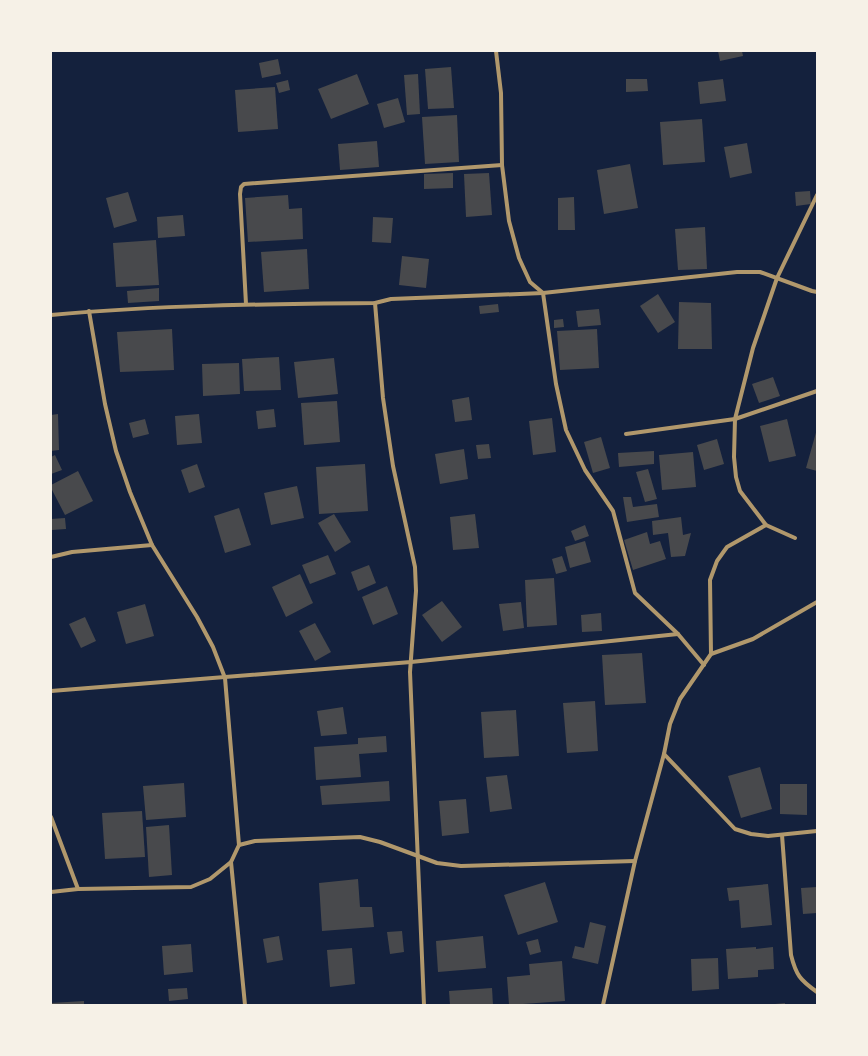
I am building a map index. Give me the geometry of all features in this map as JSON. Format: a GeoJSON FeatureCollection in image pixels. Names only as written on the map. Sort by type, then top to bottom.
{"type":"FeatureCollection","features":[{"type":"Feature","properties":{"kind":"street"},"geometry":{"type":"LineString","coordinates":[[496,51],[502,93],[502,165],[509,221],[519,258],[530,282],[543,293],[556,384],[566,430],[585,470],[614,511],[635,592],[678,634],[704,665]]}},
{"type":"Feature","properties":{"kind":"street"},"geometry":{"type":"LineString","coordinates":[[246,304],[240,194],[241,187],[244,184],[502,165]]}},
{"type":"Feature","properties":{"kind":"street"},"geometry":{"type":"LineString","coordinates":[[795,538],[766,525],[740,491],[736,477],[734,457],[735,420],[754,348],[777,278],[817,195]]}},
{"type":"Feature","properties":{"kind":"street"},"geometry":{"type":"LineString","coordinates":[[51,315],[89,311],[246,304],[375,303],[391,299],[543,293],[738,272],[760,272],[817,292]]}},
{"type":"Feature","properties":{"kind":"street"},"geometry":{"type":"LineString","coordinates":[[375,303],[383,398],[393,466],[415,567],[416,591],[410,672],[424,1005]]}},
{"type":"Feature","properties":{"kind":"street"},"geometry":{"type":"LineString","coordinates":[[51,892],[78,889],[191,888],[210,879],[231,862],[239,845],[225,678],[213,647],[200,623],[152,545],[130,492],[116,451],[104,404],[89,311]]}},
{"type":"Feature","properties":{"kind":"street"},"geometry":{"type":"LineString","coordinates":[[626,434],[735,420],[817,391]]}},
{"type":"Feature","properties":{"kind":"street"},"geometry":{"type":"LineString","coordinates":[[712,654],[710,580],[717,561],[727,547],[766,525]]}},
{"type":"Feature","properties":{"kind":"street"},"geometry":{"type":"LineString","coordinates":[[51,557],[72,552],[152,545]]}},
{"type":"Feature","properties":{"kind":"street"},"geometry":{"type":"LineString","coordinates":[[603,1005],[635,862],[664,754],[670,724],[680,699],[712,654],[754,639],[817,602]]}},
{"type":"Feature","properties":{"kind":"street"},"geometry":{"type":"LineString","coordinates":[[51,691],[411,662],[678,634]]}},
{"type":"Feature","properties":{"kind":"street"},"geometry":{"type":"LineString","coordinates":[[664,754],[735,829],[751,834],[768,836],[817,831]]}},
{"type":"Feature","properties":{"kind":"street"},"geometry":{"type":"LineString","coordinates":[[51,817],[78,889]]}},
{"type":"Feature","properties":{"kind":"street"},"geometry":{"type":"LineString","coordinates":[[782,835],[791,955],[795,970],[803,982],[817,992]]}},
{"type":"Feature","properties":{"kind":"street"},"geometry":{"type":"LineString","coordinates":[[239,845],[255,841],[360,837],[380,842],[437,864],[461,866],[635,862]]}},
{"type":"Feature","properties":{"kind":"street"},"geometry":{"type":"LineString","coordinates":[[231,862],[245,1005]]}},
{"type":"Feature","properties":{"kind":"building"},"geometry":{"type":"Polygon","coordinates":[[[718,51],[742,51],[743,56],[720,61],[718,51]]]}},
{"type":"Feature","properties":{"kind":"building"},"geometry":{"type":"Polygon","coordinates":[[[278,59],[281,74],[262,78],[259,63],[278,59]]]}},
{"type":"Feature","properties":{"kind":"building"},"geometry":{"type":"Polygon","coordinates":[[[451,67],[454,108],[428,109],[425,69],[451,67]]]}},
{"type":"Feature","properties":{"kind":"building"},"geometry":{"type":"Polygon","coordinates":[[[357,74],[369,104],[331,119],[318,89],[357,74]]]}},
{"type":"Feature","properties":{"kind":"building"},"geometry":{"type":"Polygon","coordinates":[[[418,74],[420,114],[407,115],[404,75],[418,74]]]}},
{"type":"Feature","properties":{"kind":"building"},"geometry":{"type":"Polygon","coordinates":[[[626,79],[647,79],[648,91],[626,92],[626,79]]]}},
{"type":"Feature","properties":{"kind":"building"},"geometry":{"type":"Polygon","coordinates":[[[723,79],[726,101],[700,104],[698,82],[723,79]]]}},
{"type":"Feature","properties":{"kind":"building"},"geometry":{"type":"Polygon","coordinates":[[[288,80],[290,90],[279,93],[276,83],[288,80]]]}},
{"type":"Feature","properties":{"kind":"building"},"geometry":{"type":"Polygon","coordinates":[[[275,87],[278,129],[238,132],[235,90],[275,87]]]}},
{"type":"Feature","properties":{"kind":"building"},"geometry":{"type":"Polygon","coordinates":[[[398,98],[405,122],[384,128],[377,104],[398,98]]]}},
{"type":"Feature","properties":{"kind":"building"},"geometry":{"type":"Polygon","coordinates":[[[457,115],[459,162],[425,164],[422,117],[457,115]]]}},
{"type":"Feature","properties":{"kind":"building"},"geometry":{"type":"Polygon","coordinates":[[[702,119],[705,162],[663,165],[660,122],[702,119]]]}},
{"type":"Feature","properties":{"kind":"building"},"geometry":{"type":"Polygon","coordinates":[[[377,141],[379,167],[340,170],[338,144],[377,141]]]}},
{"type":"Feature","properties":{"kind":"building"},"geometry":{"type":"Polygon","coordinates":[[[747,143],[752,173],[730,178],[724,147],[747,143]]]}},
{"type":"Feature","properties":{"kind":"building"},"geometry":{"type":"Polygon","coordinates":[[[630,164],[638,208],[604,214],[597,170],[630,164]]]}},
{"type":"Feature","properties":{"kind":"building"},"geometry":{"type":"Polygon","coordinates":[[[453,173],[453,188],[424,189],[424,174],[453,173]]]}},
{"type":"Feature","properties":{"kind":"building"},"geometry":{"type":"Polygon","coordinates":[[[489,173],[492,215],[466,217],[464,174],[489,173]]]}},
{"type":"Feature","properties":{"kind":"building"},"geometry":{"type":"Polygon","coordinates":[[[810,191],[811,204],[796,206],[795,192],[810,191]]]}},
{"type":"Feature","properties":{"kind":"building"},"geometry":{"type":"Polygon","coordinates":[[[128,192],[137,221],[114,228],[106,198],[128,192]]]}},
{"type":"Feature","properties":{"kind":"building"},"geometry":{"type":"Polygon","coordinates":[[[288,195],[289,209],[302,208],[303,239],[248,242],[245,198],[288,195]]]}},
{"type":"Feature","properties":{"kind":"building"},"geometry":{"type":"Polygon","coordinates":[[[574,197],[575,230],[558,230],[558,198],[574,197]]]}},
{"type":"Feature","properties":{"kind":"building"},"geometry":{"type":"Polygon","coordinates":[[[183,215],[185,236],[158,238],[157,217],[183,215]]]}},
{"type":"Feature","properties":{"kind":"building"},"geometry":{"type":"Polygon","coordinates":[[[373,217],[393,218],[391,243],[372,242],[373,217]]]}},
{"type":"Feature","properties":{"kind":"building"},"geometry":{"type":"Polygon","coordinates":[[[705,227],[707,269],[678,270],[675,229],[705,227]]]}},
{"type":"Feature","properties":{"kind":"building"},"geometry":{"type":"Polygon","coordinates":[[[156,240],[159,285],[116,287],[113,243],[156,240]]]}},
{"type":"Feature","properties":{"kind":"building"},"geometry":{"type":"Polygon","coordinates":[[[307,249],[309,289],[264,292],[261,252],[307,249]]]}},
{"type":"Feature","properties":{"kind":"building"},"geometry":{"type":"Polygon","coordinates":[[[402,256],[429,259],[426,288],[399,285],[402,256]]]}},
{"type":"Feature","properties":{"kind":"building"},"geometry":{"type":"Polygon","coordinates":[[[159,288],[159,301],[128,303],[127,291],[159,288]]]}},
{"type":"Feature","properties":{"kind":"building"},"geometry":{"type":"Polygon","coordinates":[[[658,294],[675,322],[658,333],[640,306],[658,294]]]}},
{"type":"Feature","properties":{"kind":"building"},"geometry":{"type":"Polygon","coordinates":[[[679,302],[711,303],[712,349],[678,349],[679,302]]]}},
{"type":"Feature","properties":{"kind":"building"},"geometry":{"type":"Polygon","coordinates":[[[498,304],[499,312],[480,314],[479,306],[498,304]]]}},
{"type":"Feature","properties":{"kind":"building"},"geometry":{"type":"Polygon","coordinates":[[[599,309],[601,325],[578,327],[576,311],[599,309]]]}},
{"type":"Feature","properties":{"kind":"building"},"geometry":{"type":"Polygon","coordinates":[[[563,319],[564,327],[554,328],[554,320],[563,319]]]}},
{"type":"Feature","properties":{"kind":"building"},"geometry":{"type":"Polygon","coordinates":[[[172,329],[174,370],[120,372],[117,332],[172,329]]]}},
{"type":"Feature","properties":{"kind":"building"},"geometry":{"type":"Polygon","coordinates":[[[597,329],[599,368],[560,370],[557,331],[597,329]]]}},
{"type":"Feature","properties":{"kind":"building"},"geometry":{"type":"Polygon","coordinates":[[[279,357],[281,390],[244,391],[242,359],[279,357]]]}},
{"type":"Feature","properties":{"kind":"building"},"geometry":{"type":"Polygon","coordinates":[[[334,358],[338,394],[298,398],[294,362],[334,358]]]}},
{"type":"Feature","properties":{"kind":"building"},"geometry":{"type":"Polygon","coordinates":[[[239,363],[240,394],[203,396],[202,364],[239,363]]]}},
{"type":"Feature","properties":{"kind":"building"},"geometry":{"type":"Polygon","coordinates":[[[773,377],[780,396],[759,403],[752,384],[773,377]]]}},
{"type":"Feature","properties":{"kind":"building"},"geometry":{"type":"Polygon","coordinates":[[[469,397],[472,420],[455,422],[452,400],[469,397]]]}},
{"type":"Feature","properties":{"kind":"building"},"geometry":{"type":"Polygon","coordinates":[[[337,401],[340,442],[304,445],[301,403],[337,401]]]}},
{"type":"Feature","properties":{"kind":"building"},"geometry":{"type":"Polygon","coordinates":[[[274,409],[276,427],[258,429],[256,411],[274,409]]]}},
{"type":"Feature","properties":{"kind":"building"},"geometry":{"type":"Polygon","coordinates":[[[58,414],[59,450],[51,451],[51,415],[58,414]]]}},
{"type":"Feature","properties":{"kind":"building"},"geometry":{"type":"Polygon","coordinates":[[[199,414],[202,443],[177,445],[175,416],[199,414]]]}},
{"type":"Feature","properties":{"kind":"building"},"geometry":{"type":"Polygon","coordinates":[[[552,418],[556,452],[533,455],[529,421],[552,418]]]}},
{"type":"Feature","properties":{"kind":"building"},"geometry":{"type":"Polygon","coordinates":[[[145,419],[149,434],[133,438],[129,423],[145,419]]]}},
{"type":"Feature","properties":{"kind":"building"},"geometry":{"type":"Polygon","coordinates":[[[787,419],[796,456],[769,462],[760,426],[787,419]]]}},
{"type":"Feature","properties":{"kind":"building"},"geometry":{"type":"Polygon","coordinates":[[[817,429],[817,471],[806,468],[817,429]]]}},
{"type":"Feature","properties":{"kind":"building"},"geometry":{"type":"Polygon","coordinates":[[[601,437],[610,468],[593,473],[584,442],[601,437]]]}},
{"type":"Feature","properties":{"kind":"building"},"geometry":{"type":"Polygon","coordinates":[[[717,439],[724,464],[704,470],[697,445],[717,439]]]}},
{"type":"Feature","properties":{"kind":"building"},"geometry":{"type":"Polygon","coordinates":[[[489,444],[491,458],[478,459],[476,445],[489,444]]]}},
{"type":"Feature","properties":{"kind":"building"},"geometry":{"type":"Polygon","coordinates":[[[464,449],[468,479],[440,484],[435,454],[464,449]]]}},
{"type":"Feature","properties":{"kind":"building"},"geometry":{"type":"Polygon","coordinates":[[[654,451],[654,464],[619,467],[618,453],[654,451]]]}},
{"type":"Feature","properties":{"kind":"building"},"geometry":{"type":"Polygon","coordinates":[[[693,452],[696,487],[662,490],[659,455],[693,452]]]}},
{"type":"Feature","properties":{"kind":"building"},"geometry":{"type":"Polygon","coordinates":[[[55,455],[62,470],[51,474],[51,457],[55,455]]]}},
{"type":"Feature","properties":{"kind":"building"},"geometry":{"type":"Polygon","coordinates":[[[197,464],[205,487],[189,493],[181,470],[197,464]]]}},
{"type":"Feature","properties":{"kind":"building"},"geometry":{"type":"Polygon","coordinates":[[[365,464],[368,511],[319,514],[316,467],[365,464]]]}},
{"type":"Feature","properties":{"kind":"building"},"geometry":{"type":"Polygon","coordinates":[[[648,469],[657,499],[645,502],[636,472],[648,469]]]}},
{"type":"Feature","properties":{"kind":"building"},"geometry":{"type":"Polygon","coordinates":[[[78,471],[93,501],[65,515],[51,488],[51,485],[78,471]]]}},
{"type":"Feature","properties":{"kind":"building"},"geometry":{"type":"Polygon","coordinates":[[[297,486],[304,518],[271,525],[264,493],[297,486]]]}},
{"type":"Feature","properties":{"kind":"building"},"geometry":{"type":"Polygon","coordinates":[[[623,497],[631,497],[633,507],[657,504],[659,517],[627,522],[623,497]]]}},
{"type":"Feature","properties":{"kind":"building"},"geometry":{"type":"Polygon","coordinates":[[[239,508],[251,545],[225,553],[214,516],[239,508]]]}},
{"type":"Feature","properties":{"kind":"building"},"geometry":{"type":"Polygon","coordinates":[[[334,514],[351,542],[335,552],[318,523],[334,514]]]}},
{"type":"Feature","properties":{"kind":"building"},"geometry":{"type":"Polygon","coordinates":[[[475,514],[479,548],[453,550],[450,517],[475,514]]]}},
{"type":"Feature","properties":{"kind":"building"},"geometry":{"type":"Polygon","coordinates":[[[681,517],[683,535],[691,533],[685,556],[671,557],[668,533],[653,535],[652,521],[681,517]]]}},
{"type":"Feature","properties":{"kind":"building"},"geometry":{"type":"Polygon","coordinates":[[[65,518],[66,529],[52,530],[51,519],[65,518]]]}},
{"type":"Feature","properties":{"kind":"building"},"geometry":{"type":"Polygon","coordinates":[[[585,525],[589,536],[575,541],[571,531],[585,525]]]}},
{"type":"Feature","properties":{"kind":"building"},"geometry":{"type":"Polygon","coordinates":[[[647,532],[650,544],[660,541],[666,559],[633,570],[624,540],[647,532]]]}},
{"type":"Feature","properties":{"kind":"building"},"geometry":{"type":"Polygon","coordinates":[[[585,541],[591,562],[570,568],[565,547],[585,541]]]}},
{"type":"Feature","properties":{"kind":"building"},"geometry":{"type":"Polygon","coordinates":[[[328,555],[336,574],[310,584],[302,565],[328,555]]]}},
{"type":"Feature","properties":{"kind":"building"},"geometry":{"type":"Polygon","coordinates":[[[562,556],[567,571],[556,574],[552,559],[562,556]]]}},
{"type":"Feature","properties":{"kind":"building"},"geometry":{"type":"Polygon","coordinates":[[[369,565],[376,583],[358,591],[351,572],[369,565]]]}},
{"type":"Feature","properties":{"kind":"building"},"geometry":{"type":"Polygon","coordinates":[[[300,574],[313,603],[286,617],[272,587],[300,574]]]}},
{"type":"Feature","properties":{"kind":"building"},"geometry":{"type":"Polygon","coordinates":[[[554,578],[557,625],[527,627],[525,580],[554,578]]]}},
{"type":"Feature","properties":{"kind":"building"},"geometry":{"type":"Polygon","coordinates":[[[387,586],[398,614],[373,625],[362,597],[387,586]]]}},
{"type":"Feature","properties":{"kind":"building"},"geometry":{"type":"Polygon","coordinates":[[[442,601],[462,627],[442,642],[422,615],[442,601]]]}},
{"type":"Feature","properties":{"kind":"building"},"geometry":{"type":"Polygon","coordinates":[[[521,602],[524,628],[503,631],[499,604],[521,602]]]}},
{"type":"Feature","properties":{"kind":"building"},"geometry":{"type":"Polygon","coordinates":[[[145,604],[154,636],[126,644],[117,612],[145,604]]]}},
{"type":"Feature","properties":{"kind":"building"},"geometry":{"type":"Polygon","coordinates":[[[601,613],[602,631],[582,632],[581,615],[601,613]]]}},
{"type":"Feature","properties":{"kind":"building"},"geometry":{"type":"Polygon","coordinates":[[[85,617],[96,641],[81,648],[69,624],[85,617]]]}},
{"type":"Feature","properties":{"kind":"building"},"geometry":{"type":"Polygon","coordinates":[[[315,623],[331,652],[315,661],[299,631],[315,623]]]}},
{"type":"Feature","properties":{"kind":"building"},"geometry":{"type":"Polygon","coordinates":[[[642,653],[646,703],[605,705],[602,655],[642,653]]]}},
{"type":"Feature","properties":{"kind":"building"},"geometry":{"type":"Polygon","coordinates":[[[595,701],[598,751],[567,753],[563,703],[595,701]]]}},
{"type":"Feature","properties":{"kind":"building"},"geometry":{"type":"Polygon","coordinates":[[[343,707],[347,734],[321,736],[317,711],[343,707]]]}},
{"type":"Feature","properties":{"kind":"building"},"geometry":{"type":"Polygon","coordinates":[[[516,710],[519,756],[484,758],[481,712],[516,710]]]}},
{"type":"Feature","properties":{"kind":"building"},"geometry":{"type":"Polygon","coordinates":[[[386,736],[387,752],[359,754],[361,777],[316,780],[314,747],[358,744],[358,738],[386,736]]]}},
{"type":"Feature","properties":{"kind":"building"},"geometry":{"type":"Polygon","coordinates":[[[760,767],[772,809],[741,818],[728,776],[760,767]]]}},
{"type":"Feature","properties":{"kind":"building"},"geometry":{"type":"Polygon","coordinates":[[[507,775],[512,809],[490,812],[486,777],[507,775]]]}},
{"type":"Feature","properties":{"kind":"building"},"geometry":{"type":"Polygon","coordinates":[[[389,781],[390,801],[322,805],[320,786],[389,781]]]}},
{"type":"Feature","properties":{"kind":"building"},"geometry":{"type":"Polygon","coordinates":[[[184,783],[186,817],[146,820],[143,786],[184,783]]]}},
{"type":"Feature","properties":{"kind":"building"},"geometry":{"type":"Polygon","coordinates":[[[780,784],[807,784],[807,815],[780,814],[780,784]]]}},
{"type":"Feature","properties":{"kind":"building"},"geometry":{"type":"Polygon","coordinates":[[[466,799],[469,833],[442,836],[439,801],[466,799]]]}},
{"type":"Feature","properties":{"kind":"building"},"geometry":{"type":"Polygon","coordinates":[[[142,811],[145,857],[105,859],[102,813],[142,811]]]}},
{"type":"Feature","properties":{"kind":"building"},"geometry":{"type":"Polygon","coordinates":[[[169,825],[172,875],[149,877],[146,827],[169,825]]]}},
{"type":"Feature","properties":{"kind":"building"},"geometry":{"type":"Polygon","coordinates":[[[358,879],[360,907],[372,907],[374,927],[322,931],[319,883],[358,879]]]}},
{"type":"Feature","properties":{"kind":"building"},"geometry":{"type":"Polygon","coordinates":[[[545,882],[558,922],[518,935],[504,895],[545,882]]]}},
{"type":"Feature","properties":{"kind":"building"},"geometry":{"type":"Polygon","coordinates":[[[768,884],[772,925],[741,928],[739,900],[729,901],[727,888],[768,884]]]}},
{"type":"Feature","properties":{"kind":"building"},"geometry":{"type":"Polygon","coordinates":[[[817,887],[817,913],[803,914],[801,888],[817,887]]]}},
{"type":"Feature","properties":{"kind":"building"},"geometry":{"type":"Polygon","coordinates":[[[590,922],[606,926],[598,964],[572,958],[575,946],[584,948],[590,922]]]}},
{"type":"Feature","properties":{"kind":"building"},"geometry":{"type":"Polygon","coordinates":[[[402,931],[404,952],[390,954],[387,932],[402,931]]]}},
{"type":"Feature","properties":{"kind":"building"},"geometry":{"type":"Polygon","coordinates":[[[279,936],[283,960],[267,963],[263,939],[279,936]]]}},
{"type":"Feature","properties":{"kind":"building"},"geometry":{"type":"Polygon","coordinates":[[[483,936],[486,968],[438,972],[436,941],[483,936]]]}},
{"type":"Feature","properties":{"kind":"building"},"geometry":{"type":"Polygon","coordinates":[[[538,939],[541,952],[530,955],[526,942],[538,939]]]}},
{"type":"Feature","properties":{"kind":"building"},"geometry":{"type":"Polygon","coordinates":[[[191,944],[193,972],[164,975],[162,946],[191,944]]]}},
{"type":"Feature","properties":{"kind":"building"},"geometry":{"type":"Polygon","coordinates":[[[756,947],[756,949],[773,947],[774,969],[758,970],[758,977],[728,979],[726,949],[756,947]]]}},
{"type":"Feature","properties":{"kind":"building"},"geometry":{"type":"Polygon","coordinates":[[[352,948],[355,984],[330,987],[327,950],[352,948]]]}},
{"type":"Feature","properties":{"kind":"building"},"geometry":{"type":"Polygon","coordinates":[[[718,958],[719,989],[692,991],[691,959],[718,958]]]}},
{"type":"Feature","properties":{"kind":"building"},"geometry":{"type":"Polygon","coordinates":[[[562,961],[565,1001],[509,1005],[507,977],[530,975],[529,964],[562,961]]]}},
{"type":"Feature","properties":{"kind":"building"},"geometry":{"type":"Polygon","coordinates":[[[187,988],[188,999],[169,1001],[168,989],[187,988]]]}},
{"type":"Feature","properties":{"kind":"building"},"geometry":{"type":"Polygon","coordinates":[[[492,988],[493,1005],[450,1005],[449,991],[492,988]]]}},
{"type":"Feature","properties":{"kind":"building"},"geometry":{"type":"Polygon","coordinates":[[[84,1001],[84,1005],[51,1005],[51,1003],[84,1001]]]}},
{"type":"Feature","properties":{"kind":"building"},"geometry":{"type":"Polygon","coordinates":[[[785,1003],[785,1005],[775,1005],[775,1004],[785,1003]]]}}]}
